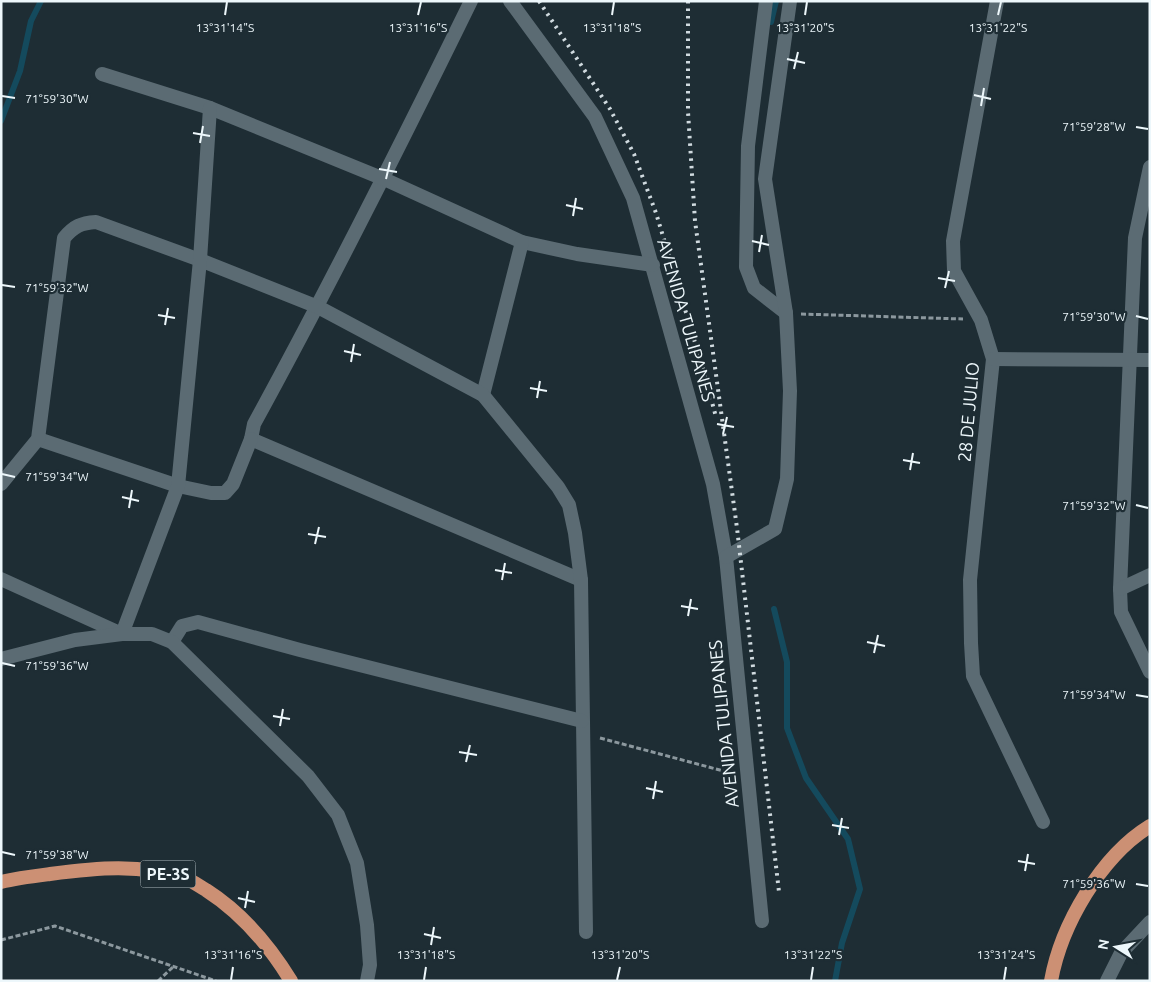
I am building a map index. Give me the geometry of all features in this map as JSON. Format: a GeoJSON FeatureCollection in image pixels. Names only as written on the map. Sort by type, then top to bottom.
{"type":"FeatureCollection","features":[{"type":"Feature","properties":{"kind":"highway"},"geometry":{"type":"LineString","coordinates":[[1051,981],[1060,944],[1076,911],[1100,873],[1121,848],[1150,826]]}},
{"type":"Feature","properties":{"kind":"highway","name":"PE-3S"},"geometry":{"type":"LineString","coordinates":[[1,882],[95,868],[127,868],[161,872],[188,879],[223,901],[257,933],[291,981]]}},
{"type":"Feature","properties":{"kind":"street"},"geometry":{"type":"LineString","coordinates":[[38,439],[178,486],[212,493],[225,493],[234,484],[252,439],[254,424],[318,307],[384,179],[471,1]]}},
{"type":"Feature","properties":{"kind":"street","name":"AVENIDA TULIPANES"},"geometry":{"type":"LineString","coordinates":[[510,1],[595,117],[633,198],[713,484],[726,557],[746,777],[762,921]]}},
{"type":"Feature","properties":{"kind":"street"},"geometry":{"type":"LineString","coordinates":[[766,1],[748,146],[746,267],[754,288],[786,313]]}},
{"type":"Feature","properties":{"kind":"street"},"geometry":{"type":"LineString","coordinates":[[726,557],[775,529],[787,479],[790,391],[786,313],[765,179],[790,1]]}},
{"type":"Feature","properties":{"kind":"street","name":"28 DE JULIO"},"geometry":{"type":"LineString","coordinates":[[997,1],[952,241],[954,271],[981,320],[993,359],[970,580],[971,643],[974,676],[1043,822]]}},
{"type":"Feature","properties":{"kind":"street"},"geometry":{"type":"LineString","coordinates":[[102,74],[210,108],[384,179],[522,242],[577,254],[652,265]]}},
{"type":"Feature","properties":{"kind":"street"},"geometry":{"type":"LineString","coordinates":[[122,634],[178,486],[200,260],[210,108]]}},
{"type":"Feature","properties":{"kind":"street"},"geometry":{"type":"LineString","coordinates":[[1150,167],[1135,238],[1120,589],[1121,612],[1150,672]]}},
{"type":"Feature","properties":{"kind":"street"},"geometry":{"type":"LineString","coordinates":[[1,484],[38,439],[64,238],[73,228],[84,223],[96,222],[200,260],[318,307],[483,395],[558,487],[569,505],[575,533],[581,580],[586,932]]}},
{"type":"Feature","properties":{"kind":"street"},"geometry":{"type":"LineString","coordinates":[[483,395],[522,242]]}},
{"type":"Feature","properties":{"kind":"street"},"geometry":{"type":"LineString","coordinates":[[993,359],[1150,360]]}},
{"type":"Feature","properties":{"kind":"street"},"geometry":{"type":"LineString","coordinates":[[252,439],[581,580]]}},
{"type":"Feature","properties":{"kind":"street"},"geometry":{"type":"LineString","coordinates":[[1120,589],[1150,575]]}},
{"type":"Feature","properties":{"kind":"street"},"geometry":{"type":"LineString","coordinates":[[1,579],[122,634]]}},
{"type":"Feature","properties":{"kind":"street"},"geometry":{"type":"LineString","coordinates":[[172,642],[182,626],[198,622],[583,728]]}},
{"type":"Feature","properties":{"kind":"street"},"geometry":{"type":"LineString","coordinates":[[1,660],[75,640],[122,634],[152,634],[172,642],[308,776],[338,815],[357,863],[370,965],[367,981]]}},
{"type":"Feature","properties":{"kind":"street"},"geometry":{"type":"LineString","coordinates":[[1107,981],[1120,953],[1150,922]]}},
{"type":"Feature","properties":{"kind":"path"},"geometry":{"type":"LineString","coordinates":[[786,313],[981,320]]}},
{"type":"Feature","properties":{"kind":"path"},"geometry":{"type":"LineString","coordinates":[[583,728],[746,777]]}},
{"type":"Feature","properties":{"kind":"path"},"geometry":{"type":"LineString","coordinates":[[1,940],[55,926],[216,981]]}},
{"type":"Feature","properties":{"kind":"path"},"geometry":{"type":"LineString","coordinates":[[158,981],[173,967]]}},
{"type":"Feature","properties":{"kind":"waterway"},"geometry":{"type":"LineString","coordinates":[[1,121],[20,71],[31,21],[41,1]]}},
{"type":"Feature","properties":{"kind":"waterway"},"geometry":{"type":"LineString","coordinates":[[771,22],[776,1]]}},
{"type":"Feature","properties":{"kind":"waterway"},"geometry":{"type":"LineString","coordinates":[[774,609],[787,662],[787,728],[806,778],[848,839],[860,889],[842,943],[835,981]]}},
{"type":"Feature","properties":{"kind":"railway"},"geometry":{"type":"LineString","coordinates":[[539,1],[610,109],[634,154],[656,213],[716,417]]}},
{"type":"Feature","properties":{"kind":"railway"},"geometry":{"type":"LineString","coordinates":[[688,1],[688,112],[695,221],[737,528],[779,892]]}}]}
